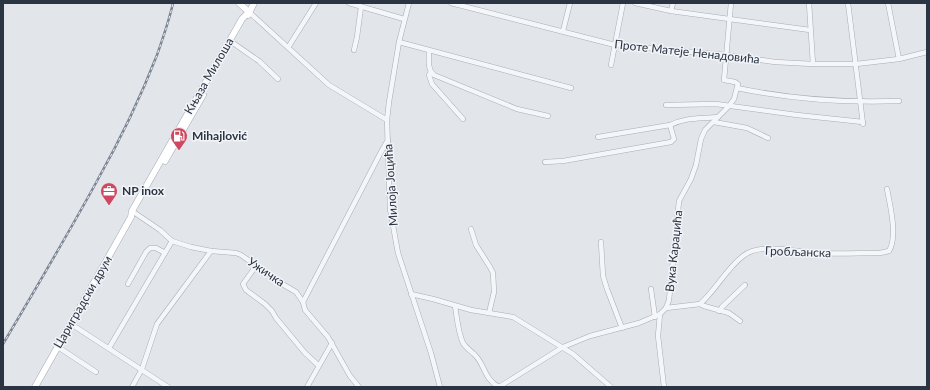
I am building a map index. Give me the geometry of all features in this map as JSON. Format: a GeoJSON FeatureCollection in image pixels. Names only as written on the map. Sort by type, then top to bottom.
{"type":"FeatureCollection","features":[{"type":"Feature","properties":{"kind":"main road"},"geometry":{"type":"LineString","coordinates":[[239,3],[249,12]]}},
{"type":"Feature","properties":{"kind":"main road","name":"Књаза Милоша"},"geometry":{"type":"LineString","coordinates":[[149,185],[233,43],[254,3]]}},
{"type":"Feature","properties":{"kind":"main road","name":"Књаза Милоша"},"geometry":{"type":"LineString","coordinates":[[149,185],[242,19],[249,12]]}},
{"type":"Feature","properties":{"kind":"main road","name":"Цариградски друм"},"geometry":{"type":"LineString","coordinates":[[35,387],[149,185]]}},
{"type":"Feature","properties":{"kind":"street"},"geometry":{"type":"LineString","coordinates":[[289,46],[316,3]]}},
{"type":"Feature","properties":{"kind":"street"},"geometry":{"type":"LineString","coordinates":[[349,3],[404,19]]}},
{"type":"Feature","properties":{"kind":"street","name":"Милоја Јоцића"},"geometry":{"type":"LineString","coordinates":[[409,3],[399,42],[387,120],[390,209],[398,252],[431,353],[440,387]]}},
{"type":"Feature","properties":{"kind":"street","name":"Проте Матеје Ненадовића"},"geometry":{"type":"LineString","coordinates":[[454,3],[615,45],[726,55],[775,62],[856,64],[899,59],[927,52]]}},
{"type":"Feature","properties":{"kind":"street"},"geometry":{"type":"LineString","coordinates":[[562,31],[570,3]]}},
{"type":"Feature","properties":{"kind":"street"},"geometry":{"type":"LineString","coordinates":[[611,65],[623,3]]}},
{"type":"Feature","properties":{"kind":"street"},"geometry":{"type":"LineString","coordinates":[[635,3],[671,11],[810,30]]}},
{"type":"Feature","properties":{"kind":"street"},"geometry":{"type":"LineString","coordinates":[[671,11],[673,3]]}},
{"type":"Feature","properties":{"kind":"street"},"geometry":{"type":"LineString","coordinates":[[731,3],[724,80],[738,83],[737,88],[804,98],[861,102],[899,101]]}},
{"type":"Feature","properties":{"kind":"street"},"geometry":{"type":"LineString","coordinates":[[809,3],[813,64]]}},
{"type":"Feature","properties":{"kind":"street"},"geometry":{"type":"LineString","coordinates":[[666,105],[716,104],[863,123],[848,3]]}},
{"type":"Feature","properties":{"kind":"street"},"geometry":{"type":"LineString","coordinates":[[888,3],[899,59]]}},
{"type":"Feature","properties":{"kind":"street"},"geometry":{"type":"LineString","coordinates":[[354,50],[361,7]]}},
{"type":"Feature","properties":{"kind":"street"},"geometry":{"type":"LineString","coordinates":[[249,12],[289,46],[329,85],[387,120]]}},
{"type":"Feature","properties":{"kind":"street"},"geometry":{"type":"LineString","coordinates":[[399,42],[571,88]]}},
{"type":"Feature","properties":{"kind":"street"},"geometry":{"type":"LineString","coordinates":[[233,43],[259,61],[278,79]]}},
{"type":"Feature","properties":{"kind":"street"},"geometry":{"type":"LineString","coordinates":[[429,51],[429,64],[431,72],[429,75],[432,84],[462,119]]}},
{"type":"Feature","properties":{"kind":"street"},"geometry":{"type":"LineString","coordinates":[[431,72],[434,75],[517,109],[548,116]]}},
{"type":"Feature","properties":{"kind":"street","name":"Вука Караџића"},"geometry":{"type":"LineString","coordinates":[[666,308],[669,300],[679,201],[691,179],[696,164],[701,139],[705,130],[729,106],[734,99],[737,88]]}},
{"type":"Feature","properties":{"kind":"street"},"geometry":{"type":"LineString","coordinates":[[598,137],[670,125],[677,121],[693,118],[718,117]]}},
{"type":"Feature","properties":{"kind":"street"},"geometry":{"type":"LineString","coordinates":[[714,122],[747,128],[768,138]]}},
{"type":"Feature","properties":{"kind":"street"},"geometry":{"type":"LineString","coordinates":[[545,162],[671,142],[674,139],[670,125]]}},
{"type":"Feature","properties":{"kind":"street"},"geometry":{"type":"LineString","coordinates":[[303,302],[377,158],[388,140]]}},
{"type":"Feature","properties":{"kind":"street","name":"Гробљанска"},"geometry":{"type":"LineString","coordinates":[[700,304],[734,264],[744,255],[752,251],[770,249],[815,253],[880,253],[889,251],[892,246],[893,236],[887,189]]}},
{"type":"Feature","properties":{"kind":"street","name":"Ужичка"},"geometry":{"type":"LineString","coordinates":[[133,214],[160,230],[172,241],[191,247],[241,255],[296,292],[303,302],[305,310],[332,344],[350,376],[359,387]]}},
{"type":"Feature","properties":{"kind":"street"},"geometry":{"type":"LineString","coordinates":[[471,229],[476,245],[493,273],[494,292],[489,313]]}},
{"type":"Feature","properties":{"kind":"street"},"geometry":{"type":"LineString","coordinates":[[109,348],[172,241]]}},
{"type":"Feature","properties":{"kind":"street"},"geometry":{"type":"LineString","coordinates":[[600,242],[605,282],[622,328]]}},
{"type":"Feature","properties":{"kind":"street"},"geometry":{"type":"LineString","coordinates":[[128,284],[150,248],[156,248],[165,253]]}},
{"type":"Feature","properties":{"kind":"street"},"geometry":{"type":"LineString","coordinates":[[132,387],[142,369],[157,324],[211,251]]}},
{"type":"Feature","properties":{"kind":"street"},"geometry":{"type":"LineString","coordinates":[[256,266],[244,284],[246,290],[265,304],[305,353],[318,366]]}},
{"type":"Feature","properties":{"kind":"street"},"geometry":{"type":"LineString","coordinates":[[719,310],[745,285]]}},
{"type":"Feature","properties":{"kind":"street"},"geometry":{"type":"LineString","coordinates":[[651,289],[655,317]]}},
{"type":"Feature","properties":{"kind":"street"},"geometry":{"type":"LineString","coordinates":[[411,294],[471,310],[513,317],[573,354],[610,387]]}},
{"type":"Feature","properties":{"kind":"street"},"geometry":{"type":"LineString","coordinates":[[455,306],[459,330],[464,344],[468,350],[475,355],[492,384],[499,387],[563,347],[590,336],[622,328],[655,317],[666,308],[700,304],[729,313],[740,321]]}},
{"type":"Feature","properties":{"kind":"street"},"geometry":{"type":"LineString","coordinates":[[660,314],[658,336],[664,387]]}},
{"type":"Feature","properties":{"kind":"street"},"geometry":{"type":"LineString","coordinates":[[71,324],[168,387]]}},
{"type":"Feature","properties":{"kind":"street"},"geometry":{"type":"LineString","coordinates":[[307,387],[332,344]]}},
{"type":"Feature","properties":{"kind":"street"},"geometry":{"type":"LineString","coordinates":[[58,347],[96,372]]}},
{"type":"Feature","properties":{"kind":"railway"},"geometry":{"type":"LineString","coordinates":[[3,344],[74,222],[122,135],[157,55],[173,3]]}},
{"type":"Feature","properties":{"kind":"place","name":"Mihajlović"},"geometry":{"type":"Point","coordinates":[179,151]}},
{"type":"Feature","properties":{"kind":"place","name":"NP inox"},"geometry":{"type":"Point","coordinates":[109,206]}}]}
